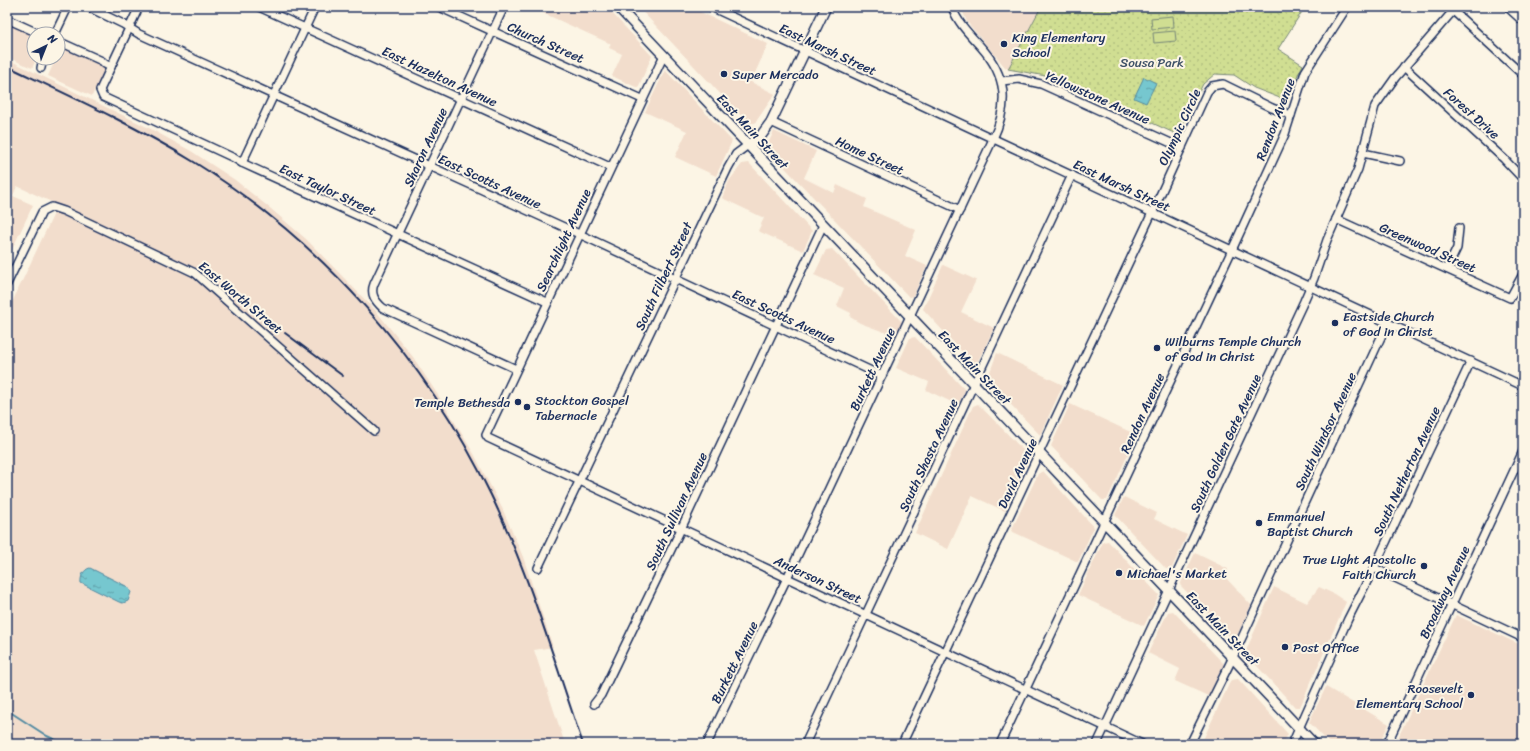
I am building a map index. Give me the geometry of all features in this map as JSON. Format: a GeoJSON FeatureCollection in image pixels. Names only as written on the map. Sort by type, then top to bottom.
{"type":"FeatureCollection","features":[{"type":"Feature","properties":{"kind":"highway"},"geometry":{"type":"LineString","coordinates":[[1511,7],[1523,18]]}},
{"type":"Feature","properties":{"kind":"highway"},"geometry":{"type":"LineString","coordinates":[[1517,7],[1523,12]]}},
{"type":"Feature","properties":{"kind":"main road","name":"East Main Street"},"geometry":{"type":"LineString","coordinates":[[618,7],[1314,744]]}},
{"type":"Feature","properties":{"kind":"main road","name":"South Filbert Street"},"geometry":{"type":"LineString","coordinates":[[748,145],[760,137],[771,122],[826,7]]}},
{"type":"Feature","properties":{"kind":"street"},"geometry":{"type":"LineString","coordinates":[[59,26],[68,7]]}},
{"type":"Feature","properties":{"kind":"street","name":"East Scotts Avenue"},"geometry":{"type":"LineString","coordinates":[[88,7],[123,24],[139,34],[579,234],[882,376]]}},
{"type":"Feature","properties":{"kind":"street"},"geometry":{"type":"LineString","coordinates":[[66,45],[102,61],[111,67],[139,7]]}},
{"type":"Feature","properties":{"kind":"street","name":"East Hazelton Avenue"},"geometry":{"type":"LineString","coordinates":[[259,7],[610,167]]}},
{"type":"Feature","properties":{"kind":"street"},"geometry":{"type":"LineString","coordinates":[[242,163],[315,7]]}},
{"type":"Feature","properties":{"kind":"street","name":"Church Street"},"geometry":{"type":"LineString","coordinates":[[439,7],[642,99]]}},
{"type":"Feature","properties":{"kind":"street","name":"Sharon Avenue"},"geometry":{"type":"LineString","coordinates":[[504,7],[372,289],[374,298],[383,308],[516,369]]}},
{"type":"Feature","properties":{"kind":"street","name":"East Marsh Street"},"geometry":{"type":"LineString","coordinates":[[711,7],[1523,386]]}},
{"type":"Feature","properties":{"kind":"street","name":"Burkett Avenue"},"geometry":{"type":"LineString","coordinates":[[707,744],[787,578],[960,210],[993,138],[1003,110],[1004,90],[1002,81],[990,58],[969,34],[952,7]]}},
{"type":"Feature","properties":{"kind":"street","name":"Rendon Avenue"},"geometry":{"type":"LineString","coordinates":[[1000,744],[1285,134],[1305,72],[1347,7]]}},
{"type":"Feature","properties":{"kind":"street"},"geometry":{"type":"LineString","coordinates":[[1451,9],[1523,75]]}},
{"type":"Feature","properties":{"kind":"street","name":"South Golden Gate Avenue"},"geometry":{"type":"LineString","coordinates":[[1097,744],[1311,286],[1326,240],[1358,169],[1375,106],[1394,78],[1451,9]]}},
{"type":"Feature","properties":{"kind":"street"},"geometry":{"type":"LineString","coordinates":[[7,19],[26,28]]}},
{"type":"Feature","properties":{"kind":"street","name":"Searchlight Avenue"},"geometry":{"type":"LineString","coordinates":[[486,435],[610,167],[664,55]]}},
{"type":"Feature","properties":{"kind":"street","name":"East Taylor Street"},"geometry":{"type":"LineString","coordinates":[[111,67],[100,90],[103,97],[242,163],[547,302]]}},
{"type":"Feature","properties":{"kind":"street","name":"Forest Drive"},"geometry":{"type":"LineString","coordinates":[[1404,67],[1504,159],[1523,179]]}},
{"type":"Feature","properties":{"kind":"street","name":"Yellowstone Avenue"},"geometry":{"type":"LineString","coordinates":[[1002,81],[1019,79],[1041,84],[1182,148]]}},
{"type":"Feature","properties":{"kind":"street","name":"Olympic Circle"},"geometry":{"type":"LineString","coordinates":[[1152,213],[1207,92],[1212,86],[1218,84],[1227,86],[1259,102],[1291,115]]}},
{"type":"Feature","properties":{"kind":"street","name":"Home Street"},"geometry":{"type":"LineString","coordinates":[[771,122],[960,210]]}},
{"type":"Feature","properties":{"kind":"street","name":"South Filbert Street"},"geometry":{"type":"LineString","coordinates":[[538,568],[728,168],[736,154],[748,145]]}},
{"type":"Feature","properties":{"kind":"street"},"geometry":{"type":"LineString","coordinates":[[1363,153],[1400,161]]}},
{"type":"Feature","properties":{"kind":"street","name":"South Shasta Avenue"},"geometry":{"type":"LineString","coordinates":[[805,744],[867,615],[1072,175]]}},
{"type":"Feature","properties":{"kind":"street","name":"East Worth Street"},"geometry":{"type":"LineString","coordinates":[[7,284],[42,212],[52,207],[64,211],[195,273],[374,431]]}},
{"type":"Feature","properties":{"kind":"street","name":"David Avenue"},"geometry":{"type":"LineString","coordinates":[[902,744],[1152,213]]}},
{"type":"Feature","properties":{"kind":"street","name":"Greenwood Street"},"geometry":{"type":"LineString","coordinates":[[1336,219],[1510,298],[1523,274]]}},
{"type":"Feature","properties":{"kind":"street","name":"South Sullivan Avenue"},"geometry":{"type":"LineString","coordinates":[[594,704],[601,695],[681,529],[823,225]]}},
{"type":"Feature","properties":{"kind":"street"},"geometry":{"type":"LineString","coordinates":[[1447,269],[1457,248],[1459,228]]}},
{"type":"Feature","properties":{"kind":"street","name":"South Windsor Avenue"},"geometry":{"type":"LineString","coordinates":[[1190,744],[1233,657],[1388,322]]}},
{"type":"Feature","properties":{"kind":"street","name":"South Netherton Avenue"},"geometry":{"type":"LineString","coordinates":[[1292,744],[1348,619],[1374,568],[1471,361]]}},
{"type":"Feature","properties":{"kind":"street","name":"Anderson Street"},"geometry":{"type":"LineString","coordinates":[[486,435],[488,438],[579,481],[1142,744]]}},
{"type":"Feature","properties":{"kind":"street","name":"Broadway Avenue"},"geometry":{"type":"LineString","coordinates":[[1387,744],[1523,451]]}},
{"type":"Feature","properties":{"kind":"street"},"geometry":{"type":"LineString","coordinates":[[1374,568],[1523,638]]}},
{"type":"Feature","properties":{"kind":"shaded area"},"geometry":{"type":"Polygon","coordinates":[[[545,7],[600,7],[611,12],[652,56],[638,88],[612,76],[622,54],[609,48],[611,44],[543,13],[545,7]]]}},
{"type":"Feature","properties":{"kind":"shaded area"},"geometry":{"type":"Polygon","coordinates":[[[638,7],[690,7],[768,44],[751,82],[775,94],[755,123],[748,123],[638,7]]]}},
{"type":"Feature","properties":{"kind":"shaded area","name":"King Elementary School"},"geometry":{"type":"Polygon","coordinates":[[[961,7],[1041,7],[1008,69],[967,22],[961,7]]]}},
{"type":"Feature","properties":{"kind":"shaded area"},"geometry":{"type":"Polygon","coordinates":[[[7,21],[26,30],[26,65],[7,57],[7,21]]]}},
{"type":"Feature","properties":{"kind":"shaded area"},"geometry":{"type":"Polygon","coordinates":[[[66,48],[106,67],[92,96],[48,76],[52,66],[66,66],[66,48]]]}},
{"type":"Feature","properties":{"kind":"shaded area"},"geometry":{"type":"Polygon","coordinates":[[[7,59],[147,127],[191,151],[235,180],[306,239],[376,311],[413,357],[445,406],[474,454],[502,508],[523,557],[553,647],[534,650],[565,744],[7,744],[7,313],[58,205],[17,186],[13,196],[33,205],[7,260],[7,59]]]}},
{"type":"Feature","properties":{"kind":"shaded area"},"geometry":{"type":"Polygon","coordinates":[[[665,70],[732,141],[716,176],[675,157],[687,131],[645,112],[665,70]]]}},
{"type":"Feature","properties":{"kind":"shaded area"},"geometry":{"type":"Polygon","coordinates":[[[774,131],[816,151],[804,178],[834,193],[837,185],[867,199],[864,207],[916,230],[905,256],[927,266],[913,296],[909,297],[766,148],[774,131]]]}},
{"type":"Feature","properties":{"kind":"shaded area"},"geometry":{"type":"Polygon","coordinates":[[[749,163],[812,231],[803,251],[758,231],[764,218],[722,198],[729,181],[742,164],[749,163]]]}},
{"type":"Feature","properties":{"kind":"shaded area"},"geometry":{"type":"Polygon","coordinates":[[[832,249],[902,322],[895,336],[860,323],[850,317],[851,313],[837,306],[844,288],[814,275],[826,250],[832,249]]]}},
{"type":"Feature","properties":{"kind":"shaded area"},"geometry":{"type":"Polygon","coordinates":[[[943,265],[976,280],[961,312],[994,328],[977,363],[973,364],[923,309],[943,265]]]}},
{"type":"Feature","properties":{"kind":"shaded area"},"geometry":{"type":"Polygon","coordinates":[[[915,337],[965,390],[958,405],[926,390],[929,382],[896,368],[910,338],[915,337]]]}},
{"type":"Feature","properties":{"kind":"shaded area"},"geometry":{"type":"Polygon","coordinates":[[[997,353],[1063,385],[1040,435],[987,380],[997,353]]]}},
{"type":"Feature","properties":{"kind":"shaded area"},"geometry":{"type":"Polygon","coordinates":[[[978,404],[1030,457],[1005,511],[972,496],[948,549],[915,533],[973,406],[978,404]]]}},
{"type":"Feature","properties":{"kind":"shaded area"},"geometry":{"type":"Polygon","coordinates":[[[1070,404],[1137,435],[1107,500],[1102,500],[1051,446],[1070,404]]]}},
{"type":"Feature","properties":{"kind":"shaded area"},"geometry":{"type":"Polygon","coordinates":[[[1043,471],[1094,527],[1078,562],[1011,531],[1038,474],[1043,471]]]}},
{"type":"Feature","properties":{"kind":"shaded area"},"geometry":{"type":"Polygon","coordinates":[[[1124,497],[1157,513],[1154,519],[1187,535],[1172,568],[1166,569],[1115,515],[1124,497]]]}},
{"type":"Feature","properties":{"kind":"shaded area"},"geometry":{"type":"Polygon","coordinates":[[[1108,541],[1159,595],[1144,626],[1078,595],[1103,542],[1108,541]]]}},
{"type":"Feature","properties":{"kind":"shaded area"},"geometry":{"type":"Polygon","coordinates":[[[1195,553],[1228,569],[1225,577],[1251,605],[1236,638],[1231,638],[1180,585],[1195,553]]]}},
{"type":"Feature","properties":{"kind":"shaded area"},"geometry":{"type":"Polygon","coordinates":[[[1274,587],[1307,603],[1319,587],[1346,602],[1300,707],[1295,707],[1245,653],[1274,587]]]}},
{"type":"Feature","properties":{"kind":"shaded area"},"geometry":{"type":"Polygon","coordinates":[[[1173,611],[1224,664],[1208,696],[1175,681],[1180,669],[1148,653],[1168,612],[1173,611]]]}},
{"type":"Feature","properties":{"kind":"shaded area","name":"Roosevelt Elementary School"},"geometry":{"type":"Polygon","coordinates":[[[1456,615],[1523,646],[1523,744],[1395,744],[1456,615]]]}},
{"type":"Feature","properties":{"kind":"shaded area"},"geometry":{"type":"Polygon","coordinates":[[[1238,679],[1288,734],[1283,744],[1201,744],[1231,680],[1238,679]]]}},
{"type":"Feature","properties":{"kind":"shaded area"},"geometry":{"type":"Polygon","coordinates":[[[1326,687],[1389,724],[1379,744],[1330,744],[1309,722],[1326,687]]]}},
{"type":"Feature","properties":{"kind":"green space","name":"Sousa Park"},"geometry":{"type":"Polygon","coordinates":[[[1041,7],[1305,7],[1278,49],[1303,65],[1285,100],[1254,88],[1234,75],[1215,74],[1203,84],[1180,129],[1174,133],[1051,77],[1008,69],[1041,7]]]}},
{"type":"Feature","properties":{"kind":"green space"},"geometry":{"type":"Polygon","coordinates":[[[1173,16],[1174,27],[1152,29],[1151,18],[1173,16]]]}},
{"type":"Feature","properties":{"kind":"green space"},"geometry":{"type":"Polygon","coordinates":[[[1175,31],[1176,41],[1154,43],[1153,33],[1175,31]]]}},
{"type":"Feature","properties":{"kind":"water"},"geometry":{"type":"Polygon","coordinates":[[[1144,77],[1156,83],[1146,103],[1134,98],[1144,77]]]}},
{"type":"Feature","properties":{"kind":"water"},"geometry":{"type":"Polygon","coordinates":[[[90,568],[128,587],[131,592],[128,601],[123,603],[119,602],[81,583],[83,574],[90,568]]]}},
{"type":"Feature","properties":{"kind":"waterway"},"geometry":{"type":"LineString","coordinates":[[7,710],[47,736],[64,744]]}},
{"type":"Feature","properties":{"kind":"railway"},"geometry":{"type":"LineString","coordinates":[[7,66],[125,123],[171,148],[241,193],[285,228],[327,266],[366,307],[402,351],[435,397],[465,445],[491,495],[505,525],[529,586],[583,744]]}},
{"type":"Feature","properties":{"kind":"railway"},"geometry":{"type":"LineString","coordinates":[[285,333],[343,376]]}},
{"type":"Feature","properties":{"kind":"place","name":"King Elementary School"},"geometry":{"type":"Point","coordinates":[1004,44]}},
{"type":"Feature","properties":{"kind":"place","name":"Super Mercado"},"geometry":{"type":"Point","coordinates":[724,74]}},
{"type":"Feature","properties":{"kind":"place","name":"Eastside Church of God in Christ"},"geometry":{"type":"Point","coordinates":[1335,323]}},
{"type":"Feature","properties":{"kind":"place","name":"Wilburns Temple Church of God in Christ"},"geometry":{"type":"Point","coordinates":[1157,348]}},
{"type":"Feature","properties":{"kind":"place","name":"Temple Bethesda"},"geometry":{"type":"Point","coordinates":[518,402]}},
{"type":"Feature","properties":{"kind":"place","name":"Stockton Gospel Tabernacle"},"geometry":{"type":"Point","coordinates":[527,407]}},
{"type":"Feature","properties":{"kind":"place","name":"Emmanuel Baptist Church"},"geometry":{"type":"Point","coordinates":[1259,523]}},
{"type":"Feature","properties":{"kind":"place","name":"True Light Apostolic Faith Church"},"geometry":{"type":"Point","coordinates":[1424,566]}},
{"type":"Feature","properties":{"kind":"place","name":"Michael's Market"},"geometry":{"type":"Point","coordinates":[1119,573]}},
{"type":"Feature","properties":{"kind":"place","name":"Post Office"},"geometry":{"type":"Point","coordinates":[1285,647]}},
{"type":"Feature","properties":{"kind":"place","name":"Roosevelt Elementary School"},"geometry":{"type":"Point","coordinates":[1471,695]}}]}
